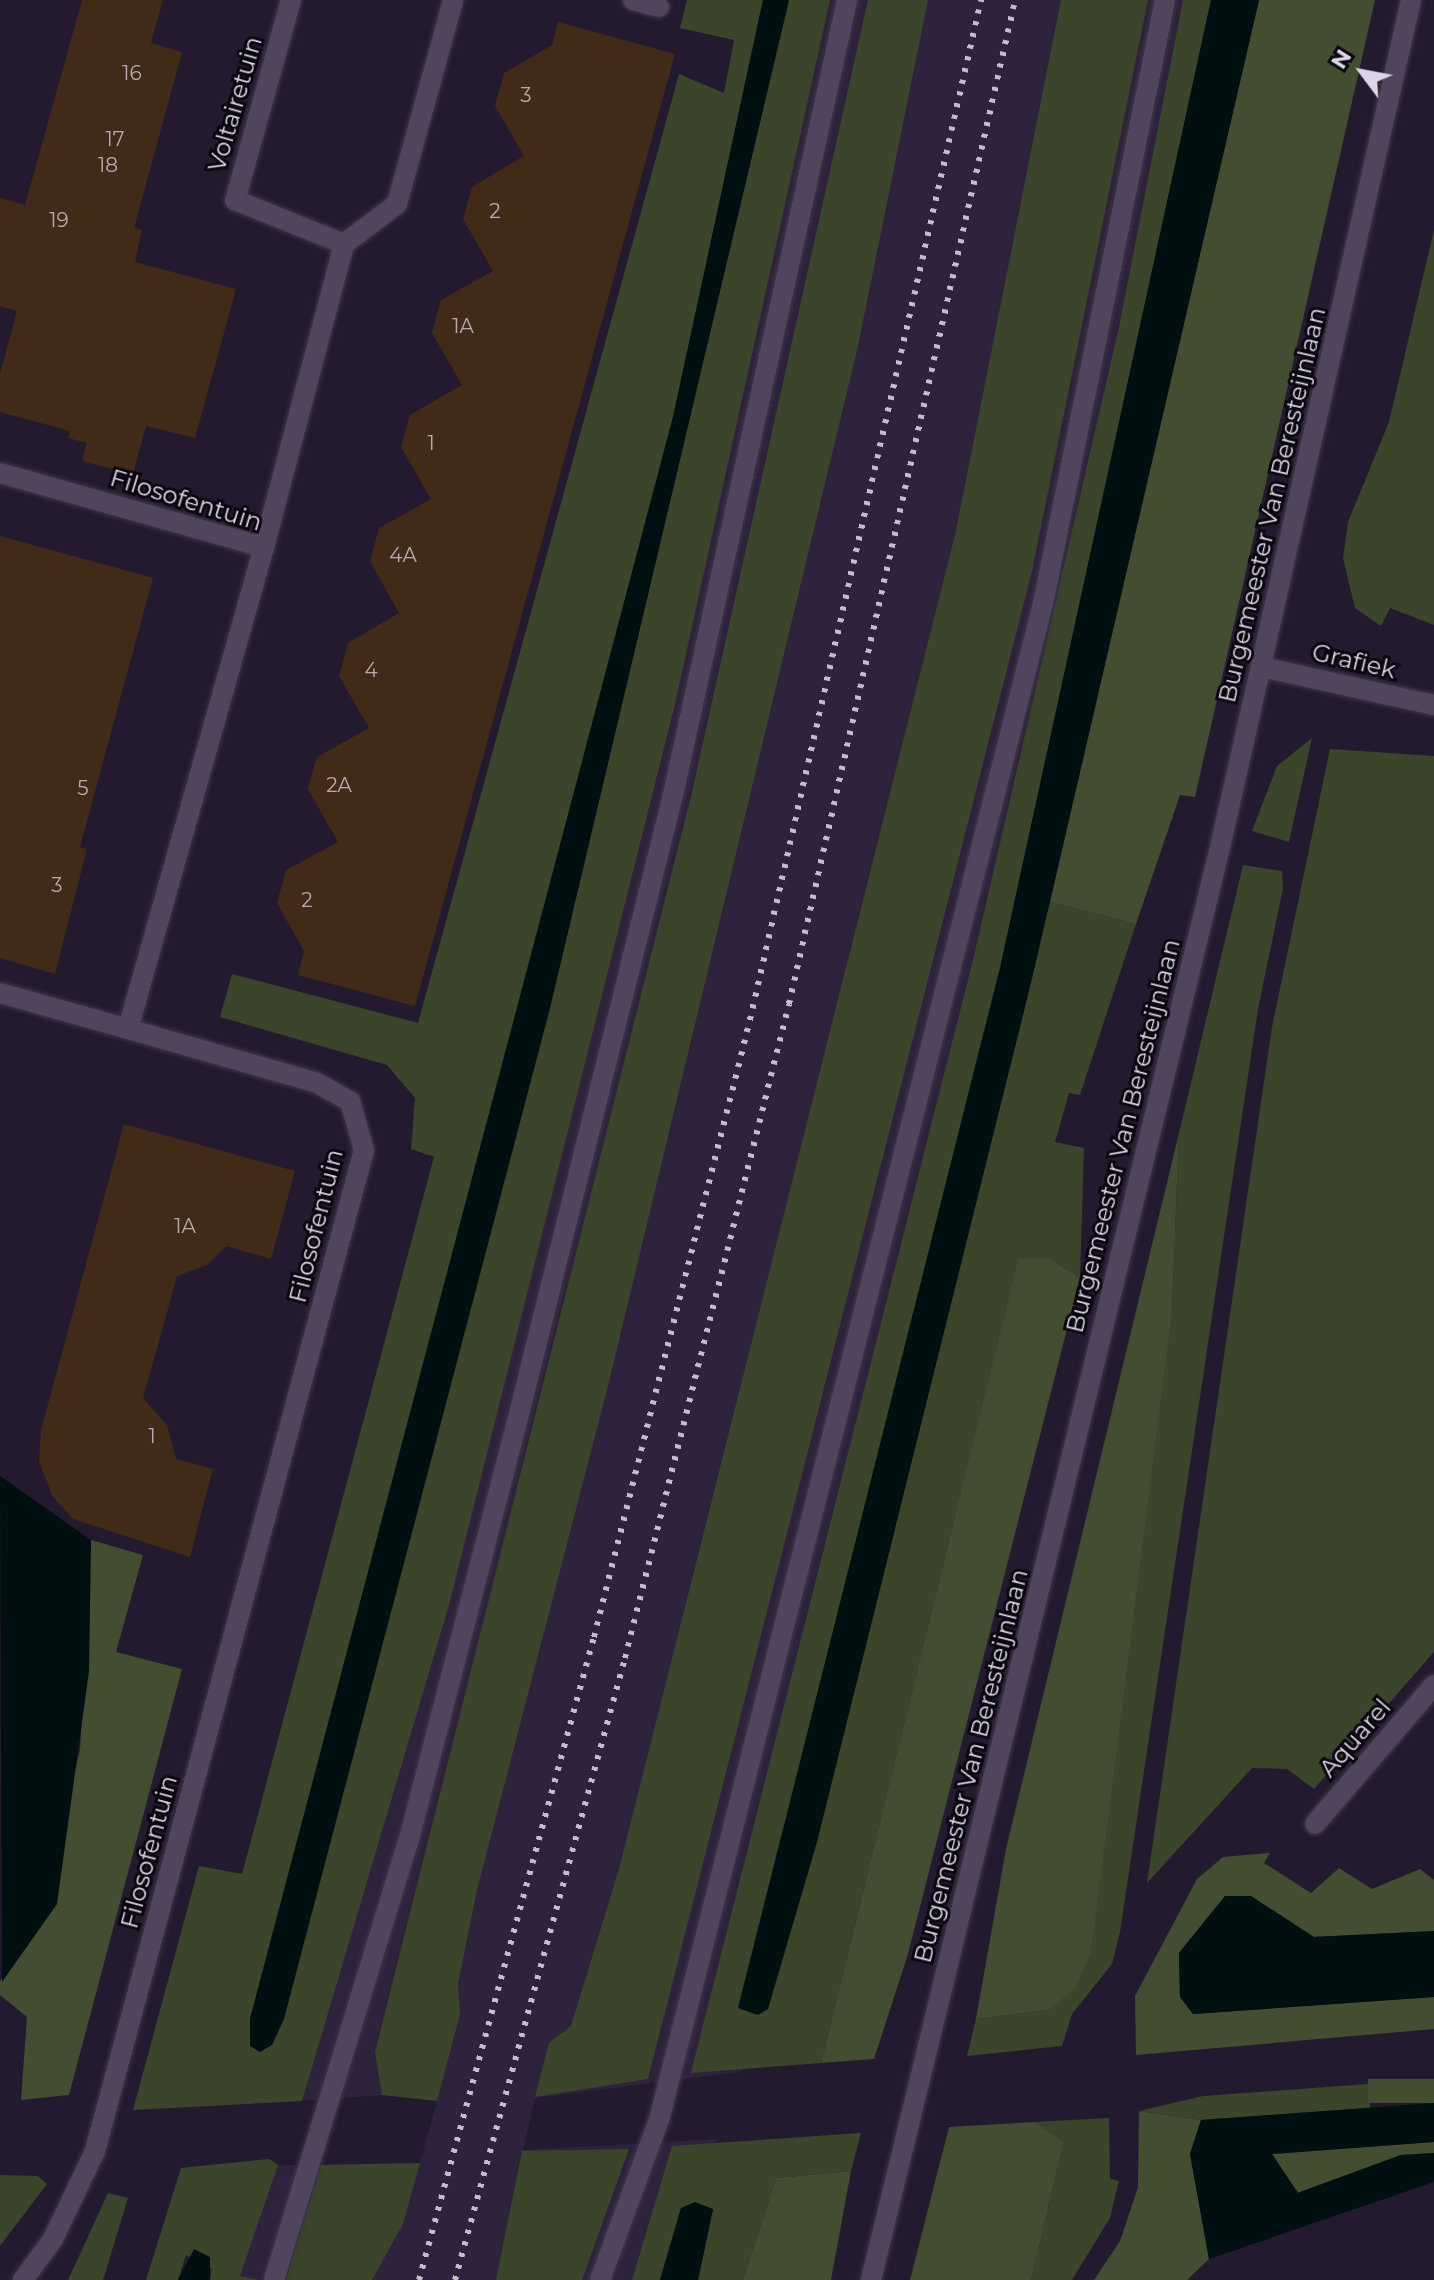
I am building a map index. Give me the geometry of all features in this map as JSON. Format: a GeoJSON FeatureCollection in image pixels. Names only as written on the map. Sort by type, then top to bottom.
{"type":"FeatureCollection","features":[{"type":"Feature","properties":{"kind":"street","name":"Voltairetuin"},"geometry":{"type":"LineString","coordinates":[[291,0],[235,200],[344,244]]}},
{"type":"Feature","properties":{"kind":"street"},"geometry":{"type":"LineString","coordinates":[[264,547],[344,244],[397,204],[453,0]]}},
{"type":"Feature","properties":{"kind":"street"},"geometry":{"type":"LineString","coordinates":[[633,0],[659,7]]}},
{"type":"Feature","properties":{"kind":"street"},"geometry":{"type":"LineString","coordinates":[[274,2280],[408,1843],[513,1437],[673,795],[847,0]]}},
{"type":"Feature","properties":{"kind":"street"},"geometry":{"type":"LineString","coordinates":[[600,2280],[659,2120],[1039,620],[1165,0]]}},
{"type":"Feature","properties":{"kind":"street","name":"Burgemeester Van Beresteijnlaan"},"geometry":{"type":"LineString","coordinates":[[871,2280],[1262,667],[1411,0]]}},
{"type":"Feature","properties":{"kind":"street","name":"Filosofentuin"},"geometry":{"type":"LineString","coordinates":[[0,473],[264,547],[128,1029],[317,1083],[350,1101],[364,1150],[95,2151],[53,2239],[23,2280]]}},
{"type":"Feature","properties":{"kind":"street","name":"Grafiek"},"geometry":{"type":"LineString","coordinates":[[1262,667],[1434,705]]}},
{"type":"Feature","properties":{"kind":"street"},"geometry":{"type":"LineString","coordinates":[[0,993],[128,1029]]}},
{"type":"Feature","properties":{"kind":"street","name":"Aquarel"},"geometry":{"type":"LineString","coordinates":[[1315,1824],[1434,1685]]}},
{"type":"Feature","properties":{"kind":"shaded area"},"geometry":{"type":"Polygon","coordinates":[[[763,0],[789,0],[549,1012],[284,2019],[272,2045],[260,2052],[250,2046],[250,2019],[673,417],[763,0]]]}},
{"type":"Feature","properties":{"kind":"shaded area"},"geometry":{"type":"Polygon","coordinates":[[[789,0],[1227,0],[741,2072],[535,2098],[523,2150],[717,2139],[671,2280],[208,2280],[243,2166],[420,2163],[437,2101],[382,2095],[302,2101],[272,2045],[549,1012],[789,0]]]}},
{"type":"Feature","properties":{"kind":"shaded area"},"geometry":{"type":"Polygon","coordinates":[[[1211,0],[1259,0],[1031,983],[817,1842],[768,2009],[758,2015],[738,2008],[1000,968],[1211,0]]]}},
{"type":"Feature","properties":{"kind":"shaded area"},"geometry":{"type":"Polygon","coordinates":[[[0,1476],[91,1540],[89,1671],[57,1904],[2,1982],[0,1476]]]}},
{"type":"Feature","properties":{"kind":"shaded area"},"geometry":{"type":"Polygon","coordinates":[[[1225,1896],[1251,1896],[1314,1937],[1434,1931],[1434,1997],[1193,2014],[1180,1997],[1179,1953],[1225,1896]]]}},
{"type":"Feature","properties":{"kind":"shaded area"},"geometry":{"type":"Polygon","coordinates":[[[1434,2103],[1434,2142],[1272,2154],[1298,2193],[1401,2155],[1434,2153],[1434,2182],[1209,2259],[1190,2154],[1201,2120],[1434,2103]]]}},
{"type":"Feature","properties":{"kind":"shaded area"},"geometry":{"type":"Polygon","coordinates":[[[695,2202],[713,2209],[698,2280],[660,2280],[681,2208],[695,2202]]]}},
{"type":"Feature","properties":{"kind":"shaded area"},"geometry":{"type":"Polygon","coordinates":[[[194,2249],[210,2257],[210,2280],[178,2280],[194,2249]]]}},
{"type":"Feature","properties":{"kind":"green space"},"geometry":{"type":"Polygon","coordinates":[[[687,0],[763,0],[673,417],[250,2019],[272,2045],[549,1012],[789,0],[830,0],[675,704],[449,1605],[302,2101],[133,2110],[199,1866],[242,1874],[434,1157],[411,1149],[415,1098],[387,1065],[220,1017],[232,974],[418,1023],[679,74],[724,93],[734,40],[680,28],[687,0]]]}},
{"type":"Feature","properties":{"kind":"green space"},"geometry":{"type":"Polygon","coordinates":[[[868,0],[928,0],[858,346],[608,1386],[477,1890],[458,1984],[460,2014],[437,2101],[382,2095],[375,2052],[692,792],[868,0]]]}},
{"type":"Feature","properties":{"kind":"green space"},"geometry":{"type":"Polygon","coordinates":[[[1061,0],[1148,0],[1032,571],[648,2079],[535,2097],[549,2043],[571,2026],[619,1869],[955,535],[1061,0]]]}},
{"type":"Feature","properties":{"kind":"green space"},"geometry":{"type":"Polygon","coordinates":[[[1183,0],[1211,0],[1000,968],[738,2008],[1050,902],[1136,924],[1080,1095],[1069,1093],[1055,1142],[1084,1148],[1080,1278],[1049,1258],[1018,1260],[821,2063],[691,2073],[973,960],[1119,327],[1183,0]]]}},
{"type":"Feature","properties":{"kind":"green space"},"geometry":{"type":"Polygon","coordinates":[[[1259,0],[1375,0],[1195,797],[1180,795],[1136,924],[1050,902],[1259,0]]]}},
{"type":"Feature","properties":{"kind":"green space"},"geometry":{"type":"Polygon","coordinates":[[[1434,230],[1434,625],[1390,608],[1381,626],[1355,608],[1343,558],[1348,522],[1389,422],[1434,230]]]}},
{"type":"Feature","properties":{"kind":"green space"},"geometry":{"type":"Polygon","coordinates":[[[1312,738],[1289,842],[1252,831],[1277,766],[1312,738]]]}},
{"type":"Feature","properties":{"kind":"green space"},"geometry":{"type":"Polygon","coordinates":[[[1330,749],[1434,756],[1434,1652],[1314,1789],[1287,1769],[1252,1768],[1147,1883],[1272,1027],[1330,749]]]}},
{"type":"Feature","properties":{"kind":"green space"},"geometry":{"type":"Polygon","coordinates":[[[1243,865],[1282,871],[1283,888],[1258,1009],[1120,1932],[1112,1964],[1072,2014],[1062,2046],[967,2056],[976,2019],[1048,2010],[1172,1312],[1179,1133],[1243,865]]]}},
{"type":"Feature","properties":{"kind":"green space"},"geometry":{"type":"Polygon","coordinates":[[[1179,1133],[1172,1312],[1091,1952],[1075,1989],[1048,2010],[976,2019],[1006,1849],[1179,1133]]]}},
{"type":"Feature","properties":{"kind":"green space"},"geometry":{"type":"Polygon","coordinates":[[[1049,1258],[1080,1278],[908,1954],[874,2059],[821,2063],[1018,1259],[1049,1258]]]}},
{"type":"Feature","properties":{"kind":"green space"},"geometry":{"type":"Polygon","coordinates":[[[91,1540],[143,1555],[116,1652],[182,1669],[69,2095],[21,2100],[27,2017],[0,1995],[0,1981],[36,1932],[80,1750],[91,1540]]]}},
{"type":"Feature","properties":{"kind":"green space"},"geometry":{"type":"Polygon","coordinates":[[[1270,1853],[1264,1863],[1311,1893],[1339,1868],[1372,1889],[1420,1869],[1434,1880],[1434,1931],[1313,1937],[1251,1897],[1225,1896],[1179,1953],[1180,1997],[1193,2014],[1434,1997],[1434,2029],[1136,2055],[1135,1996],[1197,1879],[1223,1857],[1270,1853]]]}},
{"type":"Feature","properties":{"kind":"green space"},"geometry":{"type":"Polygon","coordinates":[[[1368,2079],[1434,2079],[1434,2103],[1368,2103],[1368,2079]]]}},
{"type":"Feature","properties":{"kind":"green space"},"geometry":{"type":"Polygon","coordinates":[[[1368,2084],[1370,2108],[1201,2120],[1139,2111],[1203,2096],[1368,2084]]]}},
{"type":"Feature","properties":{"kind":"green space"},"geometry":{"type":"Polygon","coordinates":[[[1139,2111],[1201,2120],[1190,2154],[1209,2259],[1187,2280],[1094,2280],[1120,2241],[1138,2187],[1139,2111]]]}},
{"type":"Feature","properties":{"kind":"green space"},"geometry":{"type":"Polygon","coordinates":[[[1109,2118],[1110,2179],[1119,2181],[1110,2218],[1072,2280],[1031,2280],[1064,2142],[1035,2122],[1109,2118]]]}},
{"type":"Feature","properties":{"kind":"green space"},"geometry":{"type":"Polygon","coordinates":[[[1035,2122],[1064,2142],[1031,2280],[910,2280],[949,2127],[1035,2122]]]}},
{"type":"Feature","properties":{"kind":"green space"},"geometry":{"type":"Polygon","coordinates":[[[861,2133],[851,2171],[776,2178],[743,2280],[698,2280],[713,2209],[681,2208],[660,2280],[632,2280],[672,2146],[861,2133]]]}},
{"type":"Feature","properties":{"kind":"green space"},"geometry":{"type":"Polygon","coordinates":[[[1434,2142],[1434,2153],[1401,2155],[1297,2193],[1272,2154],[1434,2142]]]}},
{"type":"Feature","properties":{"kind":"green space"},"geometry":{"type":"Polygon","coordinates":[[[629,2149],[582,2280],[496,2280],[522,2151],[629,2149]]]}},
{"type":"Feature","properties":{"kind":"green space"},"geometry":{"type":"Polygon","coordinates":[[[269,2159],[278,2165],[240,2276],[259,2280],[210,2280],[212,2269],[186,2255],[178,2280],[146,2280],[181,2168],[269,2159]]]}},
{"type":"Feature","properties":{"kind":"green space"},"geometry":{"type":"Polygon","coordinates":[[[420,2163],[403,2224],[372,2280],[286,2280],[321,2165],[420,2163]]]}},
{"type":"Feature","properties":{"kind":"green space"},"geometry":{"type":"Polygon","coordinates":[[[851,2171],[831,2280],[743,2280],[776,2178],[851,2171]]]}},
{"type":"Feature","properties":{"kind":"green space"},"geometry":{"type":"Polygon","coordinates":[[[0,2175],[38,2176],[47,2184],[0,2246],[0,2175]]]}},
{"type":"Feature","properties":{"kind":"green space"},"geometry":{"type":"Polygon","coordinates":[[[108,2193],[128,2198],[103,2280],[68,2280],[108,2193]]]}},
{"type":"Feature","properties":{"kind":"building"},"geometry":{"type":"Polygon","coordinates":[[[82,0],[163,0],[151,43],[182,52],[134,228],[142,230],[135,262],[236,289],[195,438],[146,426],[133,474],[82,461],[87,443],[68,438],[70,431],[0,412],[0,374],[17,311],[0,306],[0,198],[25,205],[82,0]]]}},
{"type":"Feature","properties":{"kind":"building"},"geometry":{"type":"Polygon","coordinates":[[[558,22],[675,54],[415,1006],[298,975],[304,951],[277,903],[286,870],[338,842],[308,789],[317,757],[369,728],[339,676],[348,643],[399,613],[370,561],[379,528],[431,499],[401,447],[410,415],[462,385],[432,333],[441,300],[493,271],[463,219],[472,187],[524,156],[495,106],[504,73],[552,45],[558,22]]]}},
{"type":"Feature","properties":{"kind":"building"},"geometry":{"type":"Polygon","coordinates":[[[0,536],[153,578],[80,847],[87,849],[55,974],[0,958],[0,536]]]}},
{"type":"Feature","properties":{"kind":"building"},"geometry":{"type":"Polygon","coordinates":[[[124,1124],[295,1171],[271,1259],[226,1246],[207,1265],[177,1276],[143,1398],[167,1425],[176,1459],[213,1469],[190,1557],[73,1519],[53,1497],[39,1462],[41,1430],[124,1124]]]}},
{"type":"Feature","properties":{"kind":"railway"},"geometry":{"type":"LineString","coordinates":[[419,2280],[594,1637],[750,1020],[981,0]]}},
{"type":"Feature","properties":{"kind":"railway"},"geometry":{"type":"LineString","coordinates":[[455,2280],[625,1658],[789,1004],[1015,0]]}}]}
